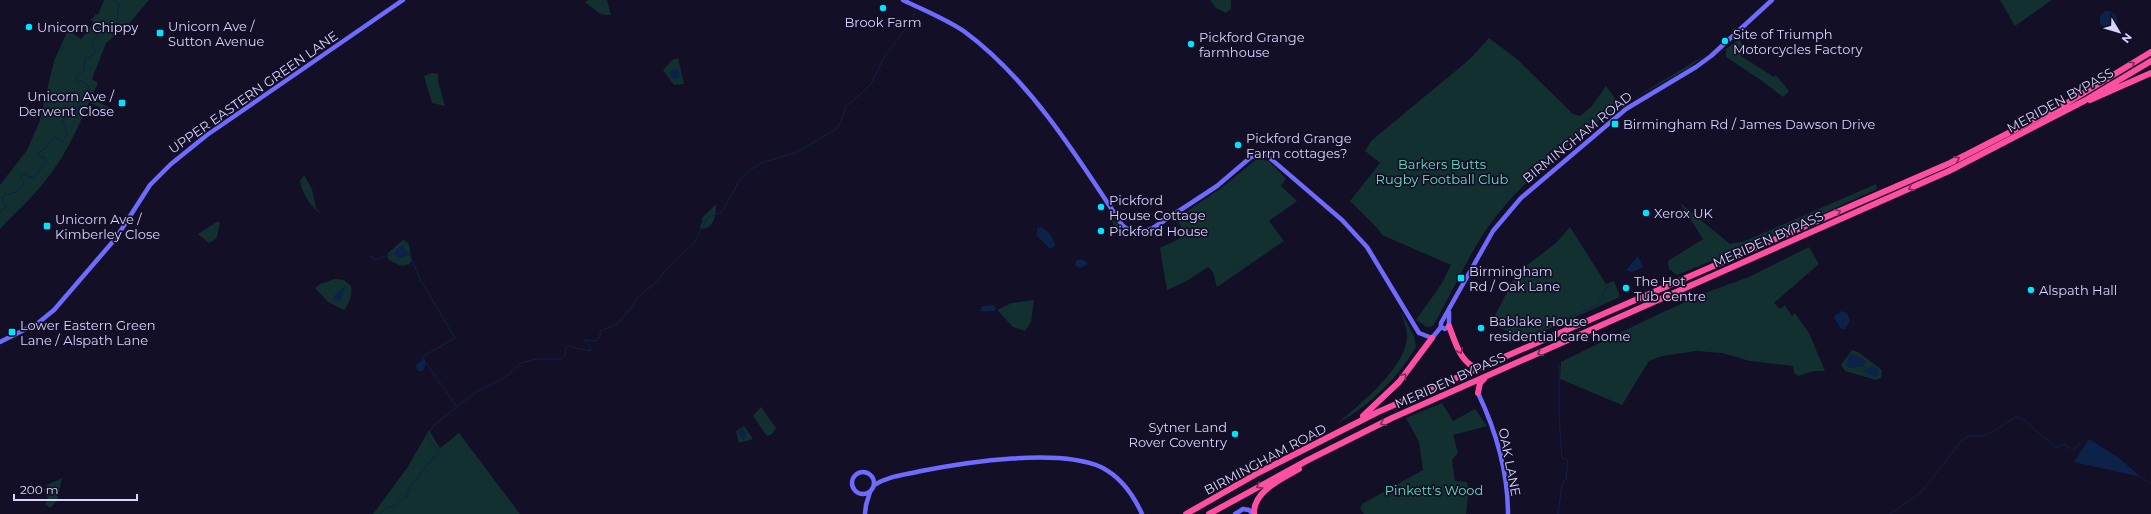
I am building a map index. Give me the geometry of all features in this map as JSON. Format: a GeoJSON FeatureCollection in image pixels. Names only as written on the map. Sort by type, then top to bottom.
{"type":"FeatureCollection","features":[{"type":"Feature","properties":{"kind":"highway","name":"MERIDEN BYPASS"},"geometry":{"type":"LineString","coordinates":[[1354,424],[1478,368],[1950,163],[2067,103],[2151,52]]}},
{"type":"Feature","properties":{"kind":"highway","name":"MERIDEN BYPASS"},"geometry":{"type":"LineString","coordinates":[[1343,442],[1485,377],[1949,171],[2084,101],[2151,61]]}},
{"type":"Feature","properties":{"kind":"highway"},"geometry":{"type":"LineString","coordinates":[[2084,101],[2098,98],[2151,73]]}},
{"type":"Feature","properties":{"kind":"highway"},"geometry":{"type":"LineString","coordinates":[[1449,324],[1464,360],[1470,365],[1478,368]]}},
{"type":"Feature","properties":{"kind":"highway"},"geometry":{"type":"LineString","coordinates":[[1354,424],[1390,392],[1409,370],[1432,338]]}},
{"type":"Feature","properties":{"kind":"highway"},"geometry":{"type":"LineString","coordinates":[[1465,386],[1478,393],[1480,383],[1485,377]]}},
{"type":"Feature","properties":{"kind":"highway","name":"BIRMINGHAM ROAD"},"geometry":{"type":"LineString","coordinates":[[1186,514],[1258,474],[1354,424]]}},
{"type":"Feature","properties":{"kind":"highway","name":"BIRMINGHAM ROAD"},"geometry":{"type":"LineString","coordinates":[[1209,514],[1343,442]]}},
{"type":"Feature","properties":{"kind":"highway"},"geometry":{"type":"LineString","coordinates":[[1253,514],[1255,506],[1262,494],[1334,447]]}},
{"type":"Feature","properties":{"kind":"street","name":"UPPER EASTERN GREEN LANE"},"geometry":{"type":"LineString","coordinates":[[0,342],[38,323],[54,310],[116,238],[146,190],[171,164],[207,135],[403,0]]}},
{"type":"Feature","properties":{"kind":"street"},"geometry":{"type":"LineString","coordinates":[[903,0],[964,31],[982,46],[1026,91],[1072,149],[1122,225],[1134,232],[1147,231],[1217,186],[1251,157],[1264,154],[1342,220],[1367,247],[1419,333],[1432,338],[1441,327],[1442,321],[1449,324],[1446,329],[1441,327]]}},
{"type":"Feature","properties":{"kind":"street","name":"BIRMINGHAM ROAD"},"geometry":{"type":"LineString","coordinates":[[1442,321],[1450,310],[1492,231],[1521,198],[1626,108],[1706,59],[1732,38],[1772,0]]}},
{"type":"Feature","properties":{"kind":"street","name":"BIRMINGHAM ROAD"},"geometry":{"type":"LineString","coordinates":[[1449,324],[1450,310]]}},
{"type":"Feature","properties":{"kind":"street","name":"OAK LANE"},"geometry":{"type":"LineString","coordinates":[[1478,393],[1497,440],[1506,492],[1508,514]]}},
{"type":"Feature","properties":{"kind":"street"},"geometry":{"type":"LineString","coordinates":[[865,514],[870,492],[874,485],[889,478],[958,464],[1008,459],[1081,461],[1102,468],[1115,476],[1128,489],[1142,514]]}},
{"type":"Feature","properties":{"kind":"street"},"geometry":{"type":"LineString","coordinates":[[866,505],[861,494],[852,484],[855,476],[863,472],[872,476],[889,478]]}},
{"type":"Feature","properties":{"kind":"street"},"geometry":{"type":"LineString","coordinates":[[872,476],[874,485]]}},
{"type":"Feature","properties":{"kind":"street"},"geometry":{"type":"LineString","coordinates":[[861,494],[870,492]]}},
{"type":"Feature","properties":{"kind":"street"},"geometry":{"type":"LineString","coordinates":[[1236,514],[1243,509],[1249,510],[1253,514]]}},
{"type":"Feature","properties":{"kind":"green space"},"geometry":{"type":"Polygon","coordinates":[[[104,0],[149,0],[128,25],[106,43],[92,79],[98,83],[62,158],[35,193],[0,229],[0,185],[27,150],[39,123],[54,61],[68,30],[81,39],[94,23],[91,20],[96,14],[98,15],[104,0]]]}},
{"type":"Feature","properties":{"kind":"green space"},"geometry":{"type":"Polygon","coordinates":[[[588,0],[607,0],[611,15],[597,12],[585,2],[588,0]]]}},
{"type":"Feature","properties":{"kind":"green space"},"geometry":{"type":"Polygon","coordinates":[[[1210,0],[1231,0],[1231,9],[1226,13],[1216,8],[1210,0]]]}},
{"type":"Feature","properties":{"kind":"green space"},"geometry":{"type":"Polygon","coordinates":[[[2000,0],[2052,0],[2015,26],[2000,0]]]}},
{"type":"Feature","properties":{"kind":"green space","name":"Barkers Butts Rugby Football Club"},"geometry":{"type":"Polygon","coordinates":[[[1489,38],[1517,59],[1573,114],[1580,116],[1591,107],[1606,86],[1620,105],[1550,162],[1517,192],[1502,209],[1488,227],[1473,251],[1433,326],[1427,327],[1416,320],[1442,283],[1451,265],[1382,235],[1350,201],[1380,163],[1365,151],[1371,141],[1470,59],[1489,38]]]}},
{"type":"Feature","properties":{"kind":"green space"},"geometry":{"type":"Polygon","coordinates":[[[1739,39],[1746,49],[1741,56],[1774,77],[1776,75],[1789,91],[1783,97],[1726,57],[1726,49],[1739,39]]]}},
{"type":"Feature","properties":{"kind":"green space"},"geometry":{"type":"Polygon","coordinates":[[[1705,55],[1687,69],[1628,102],[1705,55]]]}},
{"type":"Feature","properties":{"kind":"green space"},"geometry":{"type":"Polygon","coordinates":[[[678,58],[684,84],[674,85],[663,70],[672,60],[678,58]]]}},
{"type":"Feature","properties":{"kind":"green space"},"geometry":{"type":"Polygon","coordinates":[[[432,73],[438,74],[438,81],[445,106],[432,103],[424,76],[432,73]]]}},
{"type":"Feature","properties":{"kind":"green space"},"geometry":{"type":"Polygon","coordinates":[[[93,100],[109,107],[107,111],[91,103],[93,100]]]}},
{"type":"Feature","properties":{"kind":"green space"},"geometry":{"type":"Polygon","coordinates":[[[1257,159],[1269,161],[1286,179],[1281,186],[1297,201],[1269,221],[1284,241],[1217,287],[1213,272],[1208,267],[1185,282],[1167,290],[1160,248],[1187,235],[1176,219],[1221,188],[1257,159]]]}},
{"type":"Feature","properties":{"kind":"green space"},"geometry":{"type":"Polygon","coordinates":[[[304,175],[312,189],[316,208],[321,214],[307,199],[303,190],[300,181],[304,175]]]}},
{"type":"Feature","properties":{"kind":"green space"},"geometry":{"type":"Polygon","coordinates":[[[1876,184],[1877,189],[1789,229],[1677,275],[1669,269],[1668,261],[1703,239],[1680,203],[1730,244],[1745,241],[1876,184]]]}},
{"type":"Feature","properties":{"kind":"green space"},"geometry":{"type":"Polygon","coordinates":[[[716,204],[716,212],[712,224],[701,229],[700,226],[703,221],[701,219],[716,204]]]}},
{"type":"Feature","properties":{"kind":"green space"},"geometry":{"type":"Polygon","coordinates":[[[1110,215],[1123,230],[1121,233],[1114,227],[1110,215]]]}},
{"type":"Feature","properties":{"kind":"green space"},"geometry":{"type":"Polygon","coordinates":[[[218,221],[220,224],[218,235],[213,241],[209,243],[198,234],[218,221]]]}},
{"type":"Feature","properties":{"kind":"green space"},"geometry":{"type":"Polygon","coordinates":[[[1570,227],[1606,284],[1614,281],[1620,297],[1524,340],[1491,323],[1517,273],[1556,243],[1570,227]]]}},
{"type":"Feature","properties":{"kind":"green space"},"geometry":{"type":"Polygon","coordinates":[[[403,240],[408,243],[412,261],[403,266],[388,259],[387,254],[403,240]]]}},
{"type":"Feature","properties":{"kind":"green space"},"geometry":{"type":"Polygon","coordinates":[[[1809,247],[1819,264],[1774,303],[1780,309],[1785,305],[1792,316],[1795,313],[1809,333],[1825,371],[1814,371],[1798,376],[1794,373],[1793,366],[1750,361],[1722,353],[1696,351],[1662,356],[1649,361],[1622,405],[1560,379],[1561,362],[1648,319],[1705,293],[1749,277],[1809,247]]]}},
{"type":"Feature","properties":{"kind":"green space"},"geometry":{"type":"Polygon","coordinates":[[[335,279],[344,280],[351,286],[350,299],[344,310],[328,302],[315,288],[320,284],[335,279]]]}},
{"type":"Feature","properties":{"kind":"green space"},"geometry":{"type":"Polygon","coordinates":[[[1034,300],[1031,322],[1025,331],[1013,327],[997,310],[1012,303],[1034,300]]]}},
{"type":"Feature","properties":{"kind":"green space"},"geometry":{"type":"Polygon","coordinates":[[[1401,312],[1414,336],[1416,347],[1401,370],[1372,400],[1338,423],[1379,386],[1398,363],[1404,351],[1407,339],[1401,312]]]}},
{"type":"Feature","properties":{"kind":"green space"},"geometry":{"type":"Polygon","coordinates":[[[1852,350],[1858,352],[1882,370],[1881,378],[1876,380],[1845,371],[1841,365],[1852,350]]]}},
{"type":"Feature","properties":{"kind":"green space","name":"Pinkett's Wood"},"geometry":{"type":"Polygon","coordinates":[[[1442,403],[1453,421],[1475,409],[1487,426],[1453,435],[1458,453],[1452,460],[1455,481],[1467,482],[1469,490],[1466,514],[1364,514],[1360,508],[1362,504],[1423,470],[1419,442],[1406,418],[1442,403]]]}},
{"type":"Feature","properties":{"kind":"green space"},"geometry":{"type":"Polygon","coordinates":[[[761,407],[776,428],[772,434],[767,436],[753,416],[761,407]]]}},
{"type":"Feature","properties":{"kind":"green space"},"geometry":{"type":"Polygon","coordinates":[[[744,426],[753,439],[739,443],[736,431],[744,426]]]}},
{"type":"Feature","properties":{"kind":"green space"},"geometry":{"type":"Polygon","coordinates":[[[429,430],[440,448],[459,433],[520,514],[373,514],[407,468],[429,430]]]}},
{"type":"Feature","properties":{"kind":"green space"},"geometry":{"type":"Polygon","coordinates":[[[62,478],[57,501],[50,508],[45,504],[48,498],[43,490],[47,485],[62,478]]]}},
{"type":"Feature","properties":{"kind":"water"},"geometry":{"type":"Polygon","coordinates":[[[2105,11],[2110,11],[2116,15],[2118,24],[2109,29],[2100,24],[2100,16],[2105,11]]]}},
{"type":"Feature","properties":{"kind":"water"},"geometry":{"type":"Polygon","coordinates":[[[673,69],[677,69],[679,70],[679,78],[673,79],[670,76],[670,72],[673,69]]]}},
{"type":"Feature","properties":{"kind":"water"},"geometry":{"type":"Polygon","coordinates":[[[1037,228],[1044,228],[1052,237],[1055,246],[1050,249],[1037,236],[1037,228]]]}},
{"type":"Feature","properties":{"kind":"water"},"geometry":{"type":"Polygon","coordinates":[[[403,245],[409,254],[399,258],[395,253],[396,249],[403,245]]]}},
{"type":"Feature","properties":{"kind":"water"},"geometry":{"type":"Polygon","coordinates":[[[1638,256],[1643,267],[1633,272],[1628,271],[1627,269],[1638,256]]]}},
{"type":"Feature","properties":{"kind":"water"},"geometry":{"type":"Polygon","coordinates":[[[1081,259],[1087,262],[1087,265],[1080,268],[1076,266],[1075,263],[1077,260],[1081,259]]]}},
{"type":"Feature","properties":{"kind":"water"},"geometry":{"type":"Polygon","coordinates":[[[346,285],[341,300],[338,301],[333,299],[334,296],[346,285]]]}},
{"type":"Feature","properties":{"kind":"water"},"geometry":{"type":"Polygon","coordinates":[[[993,305],[996,308],[994,311],[980,311],[982,306],[993,305]]]}},
{"type":"Feature","properties":{"kind":"water"},"geometry":{"type":"Polygon","coordinates":[[[1842,311],[1847,313],[1850,321],[1845,329],[1841,329],[1834,318],[1835,315],[1842,311]]]}},
{"type":"Feature","properties":{"kind":"water"},"geometry":{"type":"Polygon","coordinates":[[[1850,354],[1856,355],[1866,361],[1864,366],[1850,368],[1846,365],[1850,354]]]}},
{"type":"Feature","properties":{"kind":"water"},"geometry":{"type":"Polygon","coordinates":[[[424,359],[426,363],[424,370],[421,372],[417,370],[416,365],[424,359]]]}},
{"type":"Feature","properties":{"kind":"water"},"geometry":{"type":"Polygon","coordinates":[[[1872,366],[1879,370],[1878,375],[1874,377],[1862,371],[1872,366]]]}},
{"type":"Feature","properties":{"kind":"water"},"geometry":{"type":"Polygon","coordinates":[[[743,428],[746,434],[745,440],[743,440],[738,432],[743,428]]]}},
{"type":"Feature","properties":{"kind":"water"},"geometry":{"type":"Polygon","coordinates":[[[2089,439],[2119,458],[2141,477],[2074,462],[2089,439]]]}},
{"type":"Feature","properties":{"kind":"waterway"},"geometry":{"type":"LineString","coordinates":[[0,212],[7,206],[2,199],[4,195],[21,189],[23,184],[21,174],[23,173],[29,177],[34,177],[45,164],[44,157],[40,157],[38,153],[48,146],[51,139],[55,137],[62,141],[67,135],[63,121],[69,111],[79,110],[78,102],[85,98],[89,93],[89,86],[81,81],[77,81],[76,79],[78,74],[84,71],[85,59],[96,53],[92,43],[96,38],[97,30],[103,25],[111,29],[117,24],[119,4],[113,0]]}},
{"type":"Feature","properties":{"kind":"waterway"},"geometry":{"type":"LineString","coordinates":[[380,514],[387,507],[394,506],[405,498],[413,482],[418,479],[421,472],[439,451],[427,436],[434,425],[476,392],[504,378],[521,363],[536,359],[561,359],[565,356],[566,348],[570,345],[575,348],[590,351],[591,348],[584,340],[596,341],[600,337],[600,331],[617,324],[632,307],[636,299],[655,283],[671,264],[694,243],[708,217],[722,212],[739,181],[747,172],[761,163],[795,153],[838,128],[846,107],[871,84],[885,56],[913,19],[915,9]]}},
{"type":"Feature","properties":{"kind":"waterway"},"geometry":{"type":"LineString","coordinates":[[370,256],[375,260],[395,253],[399,258],[409,254],[421,281],[455,338],[422,357],[424,360]]}},
{"type":"Feature","properties":{"kind":"waterway"},"geometry":{"type":"LineString","coordinates":[[1569,317],[1598,305],[1608,285]]}},
{"type":"Feature","properties":{"kind":"waterway"},"geometry":{"type":"LineString","coordinates":[[426,363],[457,407]]}},
{"type":"Feature","properties":{"kind":"waterway"},"geometry":{"type":"LineString","coordinates":[[1558,514],[1562,484],[1566,479],[1568,460],[1562,458],[1559,415],[1559,364]]}},
{"type":"Feature","properties":{"kind":"waterway"},"geometry":{"type":"LineString","coordinates":[[1890,514],[1920,493],[1960,442],[1969,436],[1982,436],[1993,432],[2015,417],[2023,419],[2055,447],[2063,444],[2074,450],[2080,443]]}},
{"type":"Feature","properties":{"kind":"waterway"},"geometry":{"type":"LineString","coordinates":[[2141,477],[2151,484]]}},
{"type":"Feature","properties":{"kind":"place","name":"Brook Farm"},"geometry":{"type":"Point","coordinates":[883,8]}},
{"type":"Feature","properties":{"kind":"place","name":"Unicorn Chippy"},"geometry":{"type":"Point","coordinates":[29,27]}},
{"type":"Feature","properties":{"kind":"place","name":"Unicorn Ave / Sutton Avenue"},"geometry":{"type":"Point","coordinates":[160,33]}},
{"type":"Feature","properties":{"kind":"place","name":"Site of Triumph Motorcycles Factory"},"geometry":{"type":"Point","coordinates":[1725,41]}},
{"type":"Feature","properties":{"kind":"place","name":"Pickford Grange farmhouse"},"geometry":{"type":"Point","coordinates":[1191,44]}},
{"type":"Feature","properties":{"kind":"place","name":"Unicorn Ave / Derwent Close"},"geometry":{"type":"Point","coordinates":[122,103]}},
{"type":"Feature","properties":{"kind":"place","name":"Birmingham Rd / James Dawson Drive"},"geometry":{"type":"Point","coordinates":[1615,124]}},
{"type":"Feature","properties":{"kind":"place","name":"Pickford Grange Farm cottages?"},"geometry":{"type":"Point","coordinates":[1238,145]}},
{"type":"Feature","properties":{"kind":"place","name":"Pickford House Cottage"},"geometry":{"type":"Point","coordinates":[1101,207]}},
{"type":"Feature","properties":{"kind":"place","name":"Xerox UK"},"geometry":{"type":"Point","coordinates":[1646,213]}},
{"type":"Feature","properties":{"kind":"place","name":"Unicorn Ave / Kimberley Close"},"geometry":{"type":"Point","coordinates":[47,226]}},
{"type":"Feature","properties":{"kind":"place","name":"Pickford House"},"geometry":{"type":"Point","coordinates":[1101,231]}},
{"type":"Feature","properties":{"kind":"place","name":"Birmingham Rd / Oak Lane"},"geometry":{"type":"Point","coordinates":[1461,278]}},
{"type":"Feature","properties":{"kind":"place","name":"The Hot Tub Centre"},"geometry":{"type":"Point","coordinates":[1626,288]}},
{"type":"Feature","properties":{"kind":"place","name":"Alspath Hall"},"geometry":{"type":"Point","coordinates":[2031,290]}},
{"type":"Feature","properties":{"kind":"place","name":"Bablake House residential care home"},"geometry":{"type":"Point","coordinates":[1481,328]}},
{"type":"Feature","properties":{"kind":"place","name":"Lower Eastern Green Lane / Alspath Lane"},"geometry":{"type":"Point","coordinates":[12,332]}},
{"type":"Feature","properties":{"kind":"place","name":"Sytner Land Rover Coventry"},"geometry":{"type":"Point","coordinates":[1235,434]}}]}
